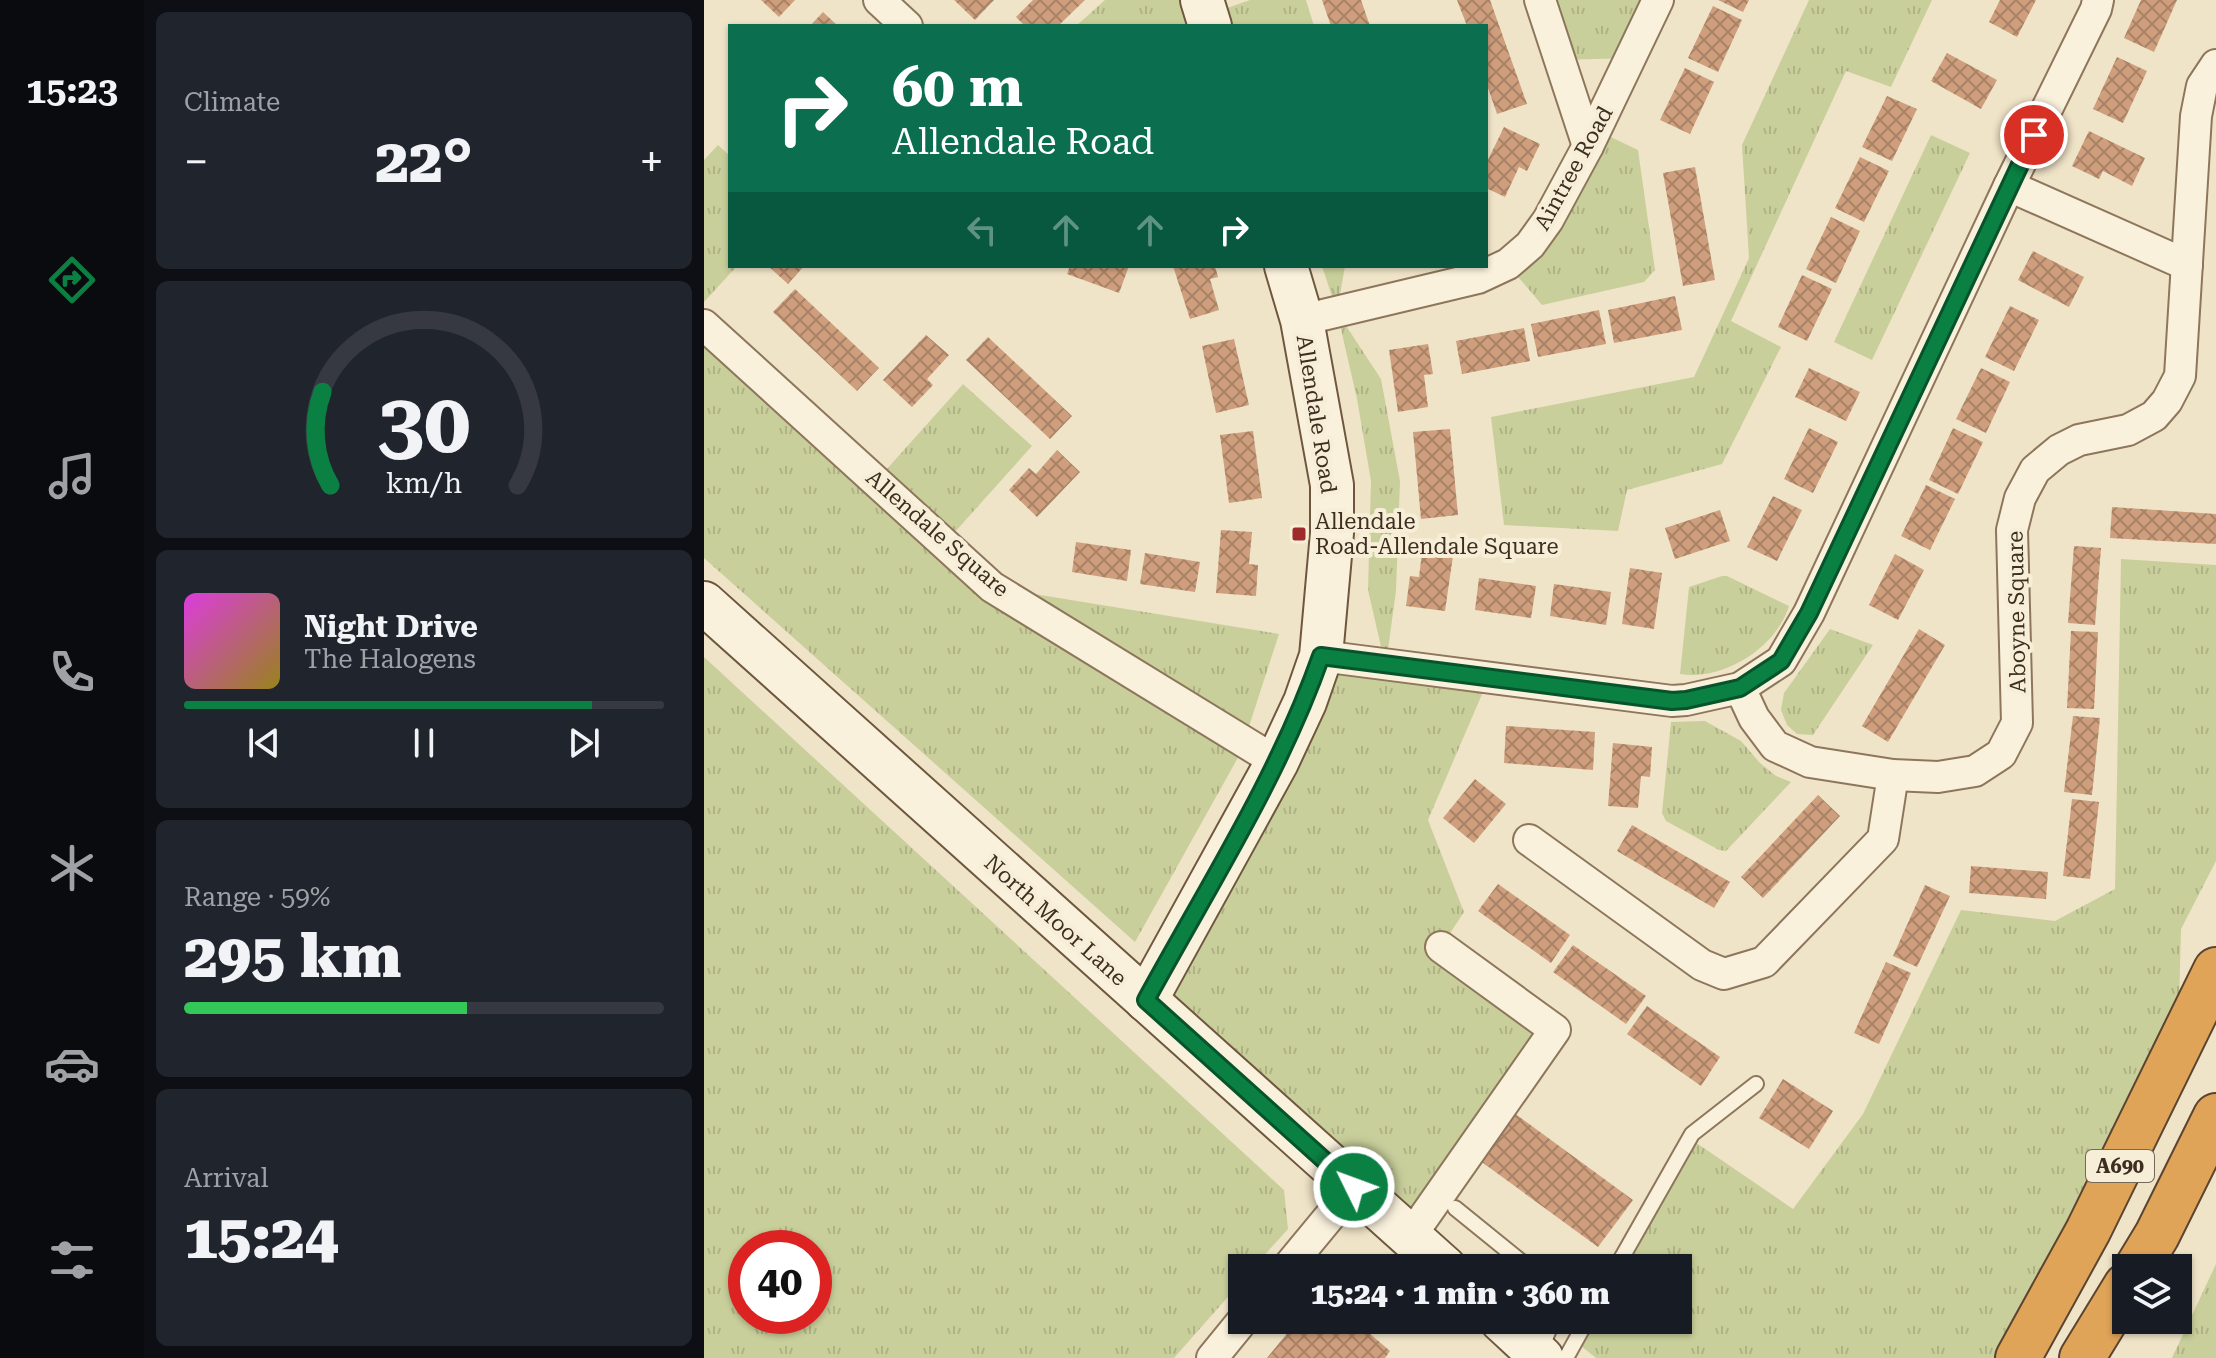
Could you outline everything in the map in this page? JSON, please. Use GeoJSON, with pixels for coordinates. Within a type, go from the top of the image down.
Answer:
{"type":"FeatureCollection","features":[{"type":"Feature","properties":{"kind":"highway","name":"A690"},"geometry":{"type":"LineString","coordinates":[[2018,1358],[2088,1231],[2216,970]]}},
{"type":"Feature","properties":{"kind":"highway","name":"A690"},"geometry":{"type":"LineString","coordinates":[[2145,1254],[2216,1116]]}},
{"type":"Feature","properties":{"kind":"highway"},"geometry":{"type":"LineString","coordinates":[[2082,1358],[2112,1309]]}},
{"type":"Feature","properties":{"kind":"street"},"geometry":{"type":"LineString","coordinates":[[879,0],[905,24]]}},
{"type":"Feature","properties":{"kind":"street"},"geometry":{"type":"LineString","coordinates":[[1202,0],[1209,24]]}},
{"type":"Feature","properties":{"kind":"street"},"geometry":{"type":"LineString","coordinates":[[1540,0],[1588,146]]}},
{"type":"Feature","properties":{"kind":"street","name":"Aintree Road"},"geometry":{"type":"LineString","coordinates":[[1302,320],[1478,278],[1508,264],[1530,245],[1548,220],[1588,146],[1658,0]]}},
{"type":"Feature","properties":{"kind":"street"},"geometry":{"type":"LineString","coordinates":[[1321,656],[1672,701],[1740,688],[1781,661],[1809,613],[2098,0]]}},
{"type":"Feature","properties":{"kind":"street","name":"Aboyne Square"},"geometry":{"type":"LineString","coordinates":[[1740,688],[1754,718],[1775,746],[1810,762],[1893,775],[1938,777],[1975,771],[2001,754],[2017,723],[2012,530],[2020,498],[2035,470],[2059,450],[2079,440],[2128,430],[2154,416],[2167,401],[2180,376],[2196,116],[2202,86],[2216,65]]}},
{"type":"Feature","properties":{"kind":"street"},"geometry":{"type":"LineString","coordinates":[[2009,186],[2187,265]]}},
{"type":"Feature","properties":{"kind":"street","name":"Allendale Road"},"geometry":{"type":"LineString","coordinates":[[1146,1000],[1277,762],[1305,702],[1321,656],[1332,533],[1332,485],[1302,320],[1287,268]]}},
{"type":"Feature","properties":{"kind":"street","name":"Allendale Square"},"geometry":{"type":"LineString","coordinates":[[704,325],[992,587],[1277,762]]}},
{"type":"Feature","properties":{"kind":"street","name":"North Moor Lane"},"geometry":{"type":"LineString","coordinates":[[704,603],[1429,1254]]}},
{"type":"Feature","properties":{"kind":"street"},"geometry":{"type":"LineString","coordinates":[[1529,840],[1702,965],[1724,974],[1764,962],[1883,839],[1893,775]]}},
{"type":"Feature","properties":{"kind":"street"},"geometry":{"type":"LineString","coordinates":[[1410,1237],[1555,1030],[1441,947]]}},
{"type":"Feature","properties":{"kind":"street"},"geometry":{"type":"LineString","coordinates":[[1299,1254],[1354,1187]]}},
{"type":"Feature","properties":{"kind":"street"},"geometry":{"type":"LineString","coordinates":[[1212,1358],[1232,1334]]}},
{"type":"Feature","properties":{"kind":"street"},"geometry":{"type":"LineString","coordinates":[[1526,1334],[1550,1348]]}},
{"type":"Feature","properties":{"kind":"lane"},"geometry":{"type":"LineString","coordinates":[[1624,1254],[1692,1134],[1756,1084]]}},
{"type":"Feature","properties":{"kind":"lane"},"geometry":{"type":"LineString","coordinates":[[1455,1208],[1512,1254]]}},
{"type":"Feature","properties":{"kind":"lane"},"geometry":{"type":"LineString","coordinates":[[1550,1348],[1568,1334]]}},
{"type":"Feature","properties":{"kind":"green space"},"geometry":{"type":"Polygon","coordinates":[[[1105,0],[1202,0],[1207,15],[1250,0],[1306,0],[1313,24],[1078,24],[1105,0]]]}},
{"type":"Feature","properties":{"kind":"green space"},"geometry":{"type":"Polygon","coordinates":[[[1540,0],[1658,0],[1631,58],[1560,60],[1540,0]]]}},
{"type":"Feature","properties":{"kind":"green space"},"geometry":{"type":"Polygon","coordinates":[[[1809,0],[1932,0],[1891,87],[1846,71],[1731,321],[1781,347],[1722,464],[1627,490],[1618,531],[1504,525],[1491,417],[1694,377],[1749,258],[1742,145],[1809,0]]]}},
{"type":"Feature","properties":{"kind":"green space"},"geometry":{"type":"Polygon","coordinates":[[[1596,130],[1638,150],[1655,270],[1644,282],[1542,305],[1508,265],[1596,130]]]}},
{"type":"Feature","properties":{"kind":"green space"},"geometry":{"type":"Polygon","coordinates":[[[1931,135],[1970,153],[1872,360],[1834,342],[1931,135]]]}},
{"type":"Feature","properties":{"kind":"green space"},"geometry":{"type":"Polygon","coordinates":[[[718,145],[728,154],[728,268],[735,268],[704,302],[704,160],[718,145]]]}},
{"type":"Feature","properties":{"kind":"green space"},"geometry":{"type":"Polygon","coordinates":[[[1323,268],[1345,268],[1337,312],[1323,268]]]}},
{"type":"Feature","properties":{"kind":"green space"},"geometry":{"type":"Polygon","coordinates":[[[1337,312],[1381,379],[1400,481],[1396,591],[1386,664],[1489,678],[1428,820],[1464,912],[1441,947],[1555,1030],[1410,1237],[1146,1000],[1321,656],[1385,664],[1368,590],[1371,481],[1357,399],[1337,312]]]}},
{"type":"Feature","properties":{"kind":"green space"},"geometry":{"type":"Polygon","coordinates":[[[704,325],[992,587],[1279,634],[1240,754],[1135,942],[704,558],[704,325]]]}},
{"type":"Feature","properties":{"kind":"green space"},"geometry":{"type":"Polygon","coordinates":[[[963,384],[1032,446],[946,542],[877,480],[963,384]]]}},
{"type":"Feature","properties":{"kind":"green space"},"geometry":{"type":"Polygon","coordinates":[[[2121,559],[2216,565],[2216,861],[2181,929],[2179,1006],[1999,1358],[1596,1358],[1581,1346],[1588,1334],[1692,1334],[1692,1254],[1633,1254],[1695,1142],[1793,1209],[1863,1114],[1961,910],[2055,921],[2115,889],[2121,559]]]}},
{"type":"Feature","properties":{"kind":"green space"},"geometry":{"type":"Polygon","coordinates":[[[1722,576],[1789,606],[1773,635],[1746,658],[1713,672],[1680,674],[1689,587],[1722,576]]]}},
{"type":"Feature","properties":{"kind":"green space"},"geometry":{"type":"Polygon","coordinates":[[[1830,629],[1873,645],[1813,735],[1797,734],[1787,725],[1781,710],[1784,693],[1830,629]]]}},
{"type":"Feature","properties":{"kind":"green space"},"geometry":{"type":"Polygon","coordinates":[[[704,657],[1284,1190],[1288,1229],[1266,1254],[1228,1254],[1228,1297],[1174,1358],[704,1358],[704,657]]]}},
{"type":"Feature","properties":{"kind":"green space"},"geometry":{"type":"Polygon","coordinates":[[[1705,721],[1741,741],[1760,763],[1776,776],[1791,782],[1726,851],[1666,821],[1662,813],[1671,722],[1705,721]]]}},
{"type":"Feature","properties":{"kind":"green space"},"geometry":{"type":"Polygon","coordinates":[[[2216,1264],[2216,1358],[2172,1358],[2183,1334],[2192,1334],[2192,1315],[2216,1264]]]}},
{"type":"Feature","properties":{"kind":"building"},"geometry":{"type":"Polygon","coordinates":[[[761,0],[795,0],[779,17],[761,0]]]}},
{"type":"Feature","properties":{"kind":"building"},"geometry":{"type":"Polygon","coordinates":[[[954,0],[994,0],[975,20],[954,0]]]}},
{"type":"Feature","properties":{"kind":"building"},"geometry":{"type":"Polygon","coordinates":[[[1033,0],[1085,0],[1060,24],[1023,24],[1016,17],[1033,0]]]}},
{"type":"Feature","properties":{"kind":"building"},"geometry":{"type":"Polygon","coordinates":[[[1322,0],[1361,0],[1369,24],[1330,24],[1322,0]]]}},
{"type":"Feature","properties":{"kind":"building"},"geometry":{"type":"Polygon","coordinates":[[[1457,0],[1490,0],[1527,104],[1497,114],[1488,88],[1488,24],[1466,24],[1457,0]]]}},
{"type":"Feature","properties":{"kind":"building"},"geometry":{"type":"Polygon","coordinates":[[[1718,0],[1749,0],[1743,12],[1718,0]]]}},
{"type":"Feature","properties":{"kind":"building"},"geometry":{"type":"Polygon","coordinates":[[[2000,0],[2036,0],[2017,37],[1989,22],[2000,0]]]}},
{"type":"Feature","properties":{"kind":"building"},"geometry":{"type":"Polygon","coordinates":[[[2141,0],[2177,0],[2154,52],[2124,38],[2141,0]]]}},
{"type":"Feature","properties":{"kind":"building"},"geometry":{"type":"Polygon","coordinates":[[[1713,6],[1742,20],[1718,72],[1688,58],[1713,6]]]}},
{"type":"Feature","properties":{"kind":"building"},"geometry":{"type":"Polygon","coordinates":[[[823,12],[836,24],[812,24],[823,12]]]}},
{"type":"Feature","properties":{"kind":"building"},"geometry":{"type":"Polygon","coordinates":[[[1947,53],[1997,80],[1981,109],[1931,81],[1947,53]]]}},
{"type":"Feature","properties":{"kind":"building"},"geometry":{"type":"Polygon","coordinates":[[[2117,57],[2147,71],[2123,123],[2093,109],[2117,57]]]}},
{"type":"Feature","properties":{"kind":"building"},"geometry":{"type":"Polygon","coordinates":[[[1685,68],[1714,82],[1690,134],[1660,120],[1685,68]]]}},
{"type":"Feature","properties":{"kind":"building"},"geometry":{"type":"Polygon","coordinates":[[[1887,96],[1917,109],[1892,161],[1862,147],[1887,96]]]}},
{"type":"Feature","properties":{"kind":"building"},"geometry":{"type":"Polygon","coordinates":[[[1504,127],[1540,144],[1527,171],[1519,167],[1505,197],[1488,189],[1488,160],[1504,127]]]}},
{"type":"Feature","properties":{"kind":"building"},"geometry":{"type":"Polygon","coordinates":[[[2089,131],[2145,158],[2132,186],[2103,171],[2099,179],[2072,166],[2089,131]]]}},
{"type":"Feature","properties":{"kind":"building"},"geometry":{"type":"Polygon","coordinates":[[[1860,157],[1889,171],[1864,222],[1835,208],[1860,157]]]}},
{"type":"Feature","properties":{"kind":"building"},"geometry":{"type":"Polygon","coordinates":[[[1695,167],[1715,280],[1683,286],[1663,173],[1695,167]]]}},
{"type":"Feature","properties":{"kind":"building"},"geometry":{"type":"Polygon","coordinates":[[[1831,217],[1860,231],[1836,283],[1806,269],[1831,217]]]}},
{"type":"Feature","properties":{"kind":"building"},"geometry":{"type":"Polygon","coordinates":[[[2033,251],[2084,277],[2069,307],[2018,280],[2033,251]]]}},
{"type":"Feature","properties":{"kind":"building"},"geometry":{"type":"Polygon","coordinates":[[[770,268],[802,268],[788,284],[770,268]]]}},
{"type":"Feature","properties":{"kind":"building"},"geometry":{"type":"Polygon","coordinates":[[[1069,268],[1128,268],[1119,293],[1067,274],[1069,268]]]}},
{"type":"Feature","properties":{"kind":"building"},"geometry":{"type":"Polygon","coordinates":[[[1174,268],[1216,268],[1218,277],[1210,279],[1219,310],[1190,319],[1174,268]]]}},
{"type":"Feature","properties":{"kind":"building"},"geometry":{"type":"Polygon","coordinates":[[[1802,275],[1832,289],[1807,341],[1778,327],[1802,275]]]}},
{"type":"Feature","properties":{"kind":"building"},"geometry":{"type":"Polygon","coordinates":[[[795,289],[879,368],[857,391],[773,312],[795,289]]]}},
{"type":"Feature","properties":{"kind":"building"},"geometry":{"type":"Polygon","coordinates":[[[1675,296],[1682,330],[1614,343],[1608,310],[1675,296]]]}},
{"type":"Feature","properties":{"kind":"building"},"geometry":{"type":"Polygon","coordinates":[[[2010,306],[2039,320],[2014,371],[1985,357],[2010,306]]]}},
{"type":"Feature","properties":{"kind":"building"},"geometry":{"type":"Polygon","coordinates":[[[1599,310],[1606,344],[1538,357],[1531,324],[1599,310]]]}},
{"type":"Feature","properties":{"kind":"building"},"geometry":{"type":"Polygon","coordinates":[[[1524,328],[1530,361],[1462,374],[1456,341],[1524,328]]]}},
{"type":"Feature","properties":{"kind":"building"},"geometry":{"type":"Polygon","coordinates":[[[926,335],[949,355],[927,379],[933,385],[912,407],[883,380],[926,335]]]}},
{"type":"Feature","properties":{"kind":"building"},"geometry":{"type":"Polygon","coordinates":[[[988,337],[1072,416],[1050,439],[966,360],[988,337]]]}},
{"type":"Feature","properties":{"kind":"building"},"geometry":{"type":"Polygon","coordinates":[[[1234,339],[1249,405],[1216,413],[1202,346],[1234,339]]]}},
{"type":"Feature","properties":{"kind":"building"},"geometry":{"type":"Polygon","coordinates":[[[1428,344],[1433,374],[1424,375],[1428,407],[1398,412],[1389,350],[1428,344]]]}},
{"type":"Feature","properties":{"kind":"building"},"geometry":{"type":"Polygon","coordinates":[[[1809,368],[1860,392],[1846,421],[1795,397],[1809,368]]]}},
{"type":"Feature","properties":{"kind":"building"},"geometry":{"type":"Polygon","coordinates":[[[1981,368],[2010,382],[1986,433],[1956,419],[1981,368]]]}},
{"type":"Feature","properties":{"kind":"building"},"geometry":{"type":"Polygon","coordinates":[[[1809,428],[1838,442],[1813,493],[1784,479],[1809,428]]]}},
{"type":"Feature","properties":{"kind":"building"},"geometry":{"type":"Polygon","coordinates":[[[1953,428],[1983,442],[1958,494],[1929,480],[1953,428]]]}},
{"type":"Feature","properties":{"kind":"building"},"geometry":{"type":"Polygon","coordinates":[[[1450,429],[1458,515],[1421,519],[1413,432],[1450,429]]]}},
{"type":"Feature","properties":{"kind":"building"},"geometry":{"type":"Polygon","coordinates":[[[1253,431],[1262,498],[1229,503],[1220,435],[1253,431]]]}},
{"type":"Feature","properties":{"kind":"building"},"geometry":{"type":"Polygon","coordinates":[[[1057,450],[1080,472],[1037,517],[1009,490],[1029,468],[1036,474],[1057,450]]]}},
{"type":"Feature","properties":{"kind":"building"},"geometry":{"type":"Polygon","coordinates":[[[1926,485],[1955,499],[1930,550],[1901,536],[1926,485]]]}},
{"type":"Feature","properties":{"kind":"building"},"geometry":{"type":"Polygon","coordinates":[[[1773,496],[1802,510],[1777,561],[1747,547],[1773,496]]]}},
{"type":"Feature","properties":{"kind":"building"},"geometry":{"type":"Polygon","coordinates":[[[2112,507],[2216,514],[2216,544],[2110,538],[2112,507]]]}},
{"type":"Feature","properties":{"kind":"building"},"geometry":{"type":"Polygon","coordinates":[[[1720,510],[1730,541],[1675,559],[1665,528],[1720,510]]]}},
{"type":"Feature","properties":{"kind":"building"},"geometry":{"type":"Polygon","coordinates":[[[1221,530],[1252,532],[1249,564],[1258,565],[1256,596],[1216,593],[1221,530]]]}},
{"type":"Feature","properties":{"kind":"building"},"geometry":{"type":"Polygon","coordinates":[[[1076,542],[1131,550],[1127,581],[1072,572],[1076,542]]]}},
{"type":"Feature","properties":{"kind":"building"},"geometry":{"type":"Polygon","coordinates":[[[1423,545],[1454,549],[1445,611],[1406,606],[1410,576],[1419,577],[1423,545]]]}},
{"type":"Feature","properties":{"kind":"building"},"geometry":{"type":"Polygon","coordinates":[[[2074,546],[2101,548],[2095,625],[2068,623],[2074,546]]]}},
{"type":"Feature","properties":{"kind":"building"},"geometry":{"type":"Polygon","coordinates":[[[1145,553],[1200,562],[1195,592],[1140,584],[1145,553]]]}},
{"type":"Feature","properties":{"kind":"building"},"geometry":{"type":"Polygon","coordinates":[[[1895,554],[1924,570],[1898,620],[1869,605],[1895,554]]]}},
{"type":"Feature","properties":{"kind":"building"},"geometry":{"type":"Polygon","coordinates":[[[1630,568],[1662,573],[1654,629],[1622,624],[1630,568]]]}},
{"type":"Feature","properties":{"kind":"building"},"geometry":{"type":"Polygon","coordinates":[[[1479,578],[1536,586],[1531,618],[1475,610],[1479,578]]]}},
{"type":"Feature","properties":{"kind":"building"},"geometry":{"type":"Polygon","coordinates":[[[1554,584],[1611,592],[1606,625],[1550,616],[1554,584]]]}},
{"type":"Feature","properties":{"kind":"building"},"geometry":{"type":"Polygon","coordinates":[[[1919,629],[1945,645],[1888,742],[1862,726],[1919,629]]]}},
{"type":"Feature","properties":{"kind":"building"},"geometry":{"type":"Polygon","coordinates":[[[2071,631],[2098,632],[2094,709],[2067,708],[2071,631]]]}},
{"type":"Feature","properties":{"kind":"building"},"geometry":{"type":"Polygon","coordinates":[[[2073,716],[2100,718],[2092,795],[2064,792],[2073,716]]]}},
{"type":"Feature","properties":{"kind":"building"},"geometry":{"type":"Polygon","coordinates":[[[1506,726],[1595,732],[1593,770],[1504,763],[1506,726]]]}},
{"type":"Feature","properties":{"kind":"building"},"geometry":{"type":"Polygon","coordinates":[[[1613,743],[1652,747],[1650,777],[1641,776],[1638,808],[1608,806],[1613,743]]]}},
{"type":"Feature","properties":{"kind":"building"},"geometry":{"type":"Polygon","coordinates":[[[1475,779],[1506,804],[1474,843],[1443,818],[1475,779]]]}},
{"type":"Feature","properties":{"kind":"building"},"geometry":{"type":"Polygon","coordinates":[[[1818,795],[1840,816],[1763,898],[1741,877],[1818,795]]]}},
{"type":"Feature","properties":{"kind":"building"},"geometry":{"type":"Polygon","coordinates":[[[2072,799],[2099,802],[2090,879],[2063,876],[2072,799]]]}},
{"type":"Feature","properties":{"kind":"building"},"geometry":{"type":"Polygon","coordinates":[[[1632,825],[1730,882],[1714,908],[1617,851],[1632,825]]]}},
{"type":"Feature","properties":{"kind":"building"},"geometry":{"type":"Polygon","coordinates":[[[1971,866],[2048,872],[2046,899],[1969,893],[1971,866]]]}},
{"type":"Feature","properties":{"kind":"building"},"geometry":{"type":"Polygon","coordinates":[[[1498,884],[1570,935],[1551,963],[1478,911],[1498,884]]]}},
{"type":"Feature","properties":{"kind":"building"},"geometry":{"type":"Polygon","coordinates":[[[1925,885],[1950,896],[1917,967],[1893,956],[1925,885]]]}},
{"type":"Feature","properties":{"kind":"building"},"geometry":{"type":"Polygon","coordinates":[[[1573,945],[1646,996],[1626,1024],[1553,972],[1573,945]]]}},
{"type":"Feature","properties":{"kind":"building"},"geometry":{"type":"Polygon","coordinates":[[[1886,962],[1911,973],[1879,1044],[1854,1033],[1886,962]]]}},
{"type":"Feature","properties":{"kind":"building"},"geometry":{"type":"Polygon","coordinates":[[[1647,1006],[1720,1057],[1701,1086],[1627,1034],[1647,1006]]]}},
{"type":"Feature","properties":{"kind":"building"},"geometry":{"type":"Polygon","coordinates":[[[1783,1079],[1833,1111],[1809,1149],[1759,1118],[1783,1079]]]}},
{"type":"Feature","properties":{"kind":"building"},"geometry":{"type":"Polygon","coordinates":[[[1514,1113],[1633,1200],[1598,1247],[1479,1160],[1514,1113]]]}},
{"type":"Feature","properties":{"kind":"building"},"geometry":{"type":"Polygon","coordinates":[[[1287,1334],[1370,1334],[1390,1351],[1385,1358],[1267,1358],[1287,1334]]]}},
{"type":"Feature","properties":{"kind":"place","name":"Allendale Road-Allendale Square"},"geometry":{"type":"Point","coordinates":[1299,534]}},
{"type":"Feature","properties":{"kind":"route"},"geometry":{"type":"LineString","coordinates":[[1354,1187],[1146,1000],[1277,762],[1305,702],[1321,656],[1672,701],[1740,688],[1781,661],[1809,613],[2034,135]]}}]}
